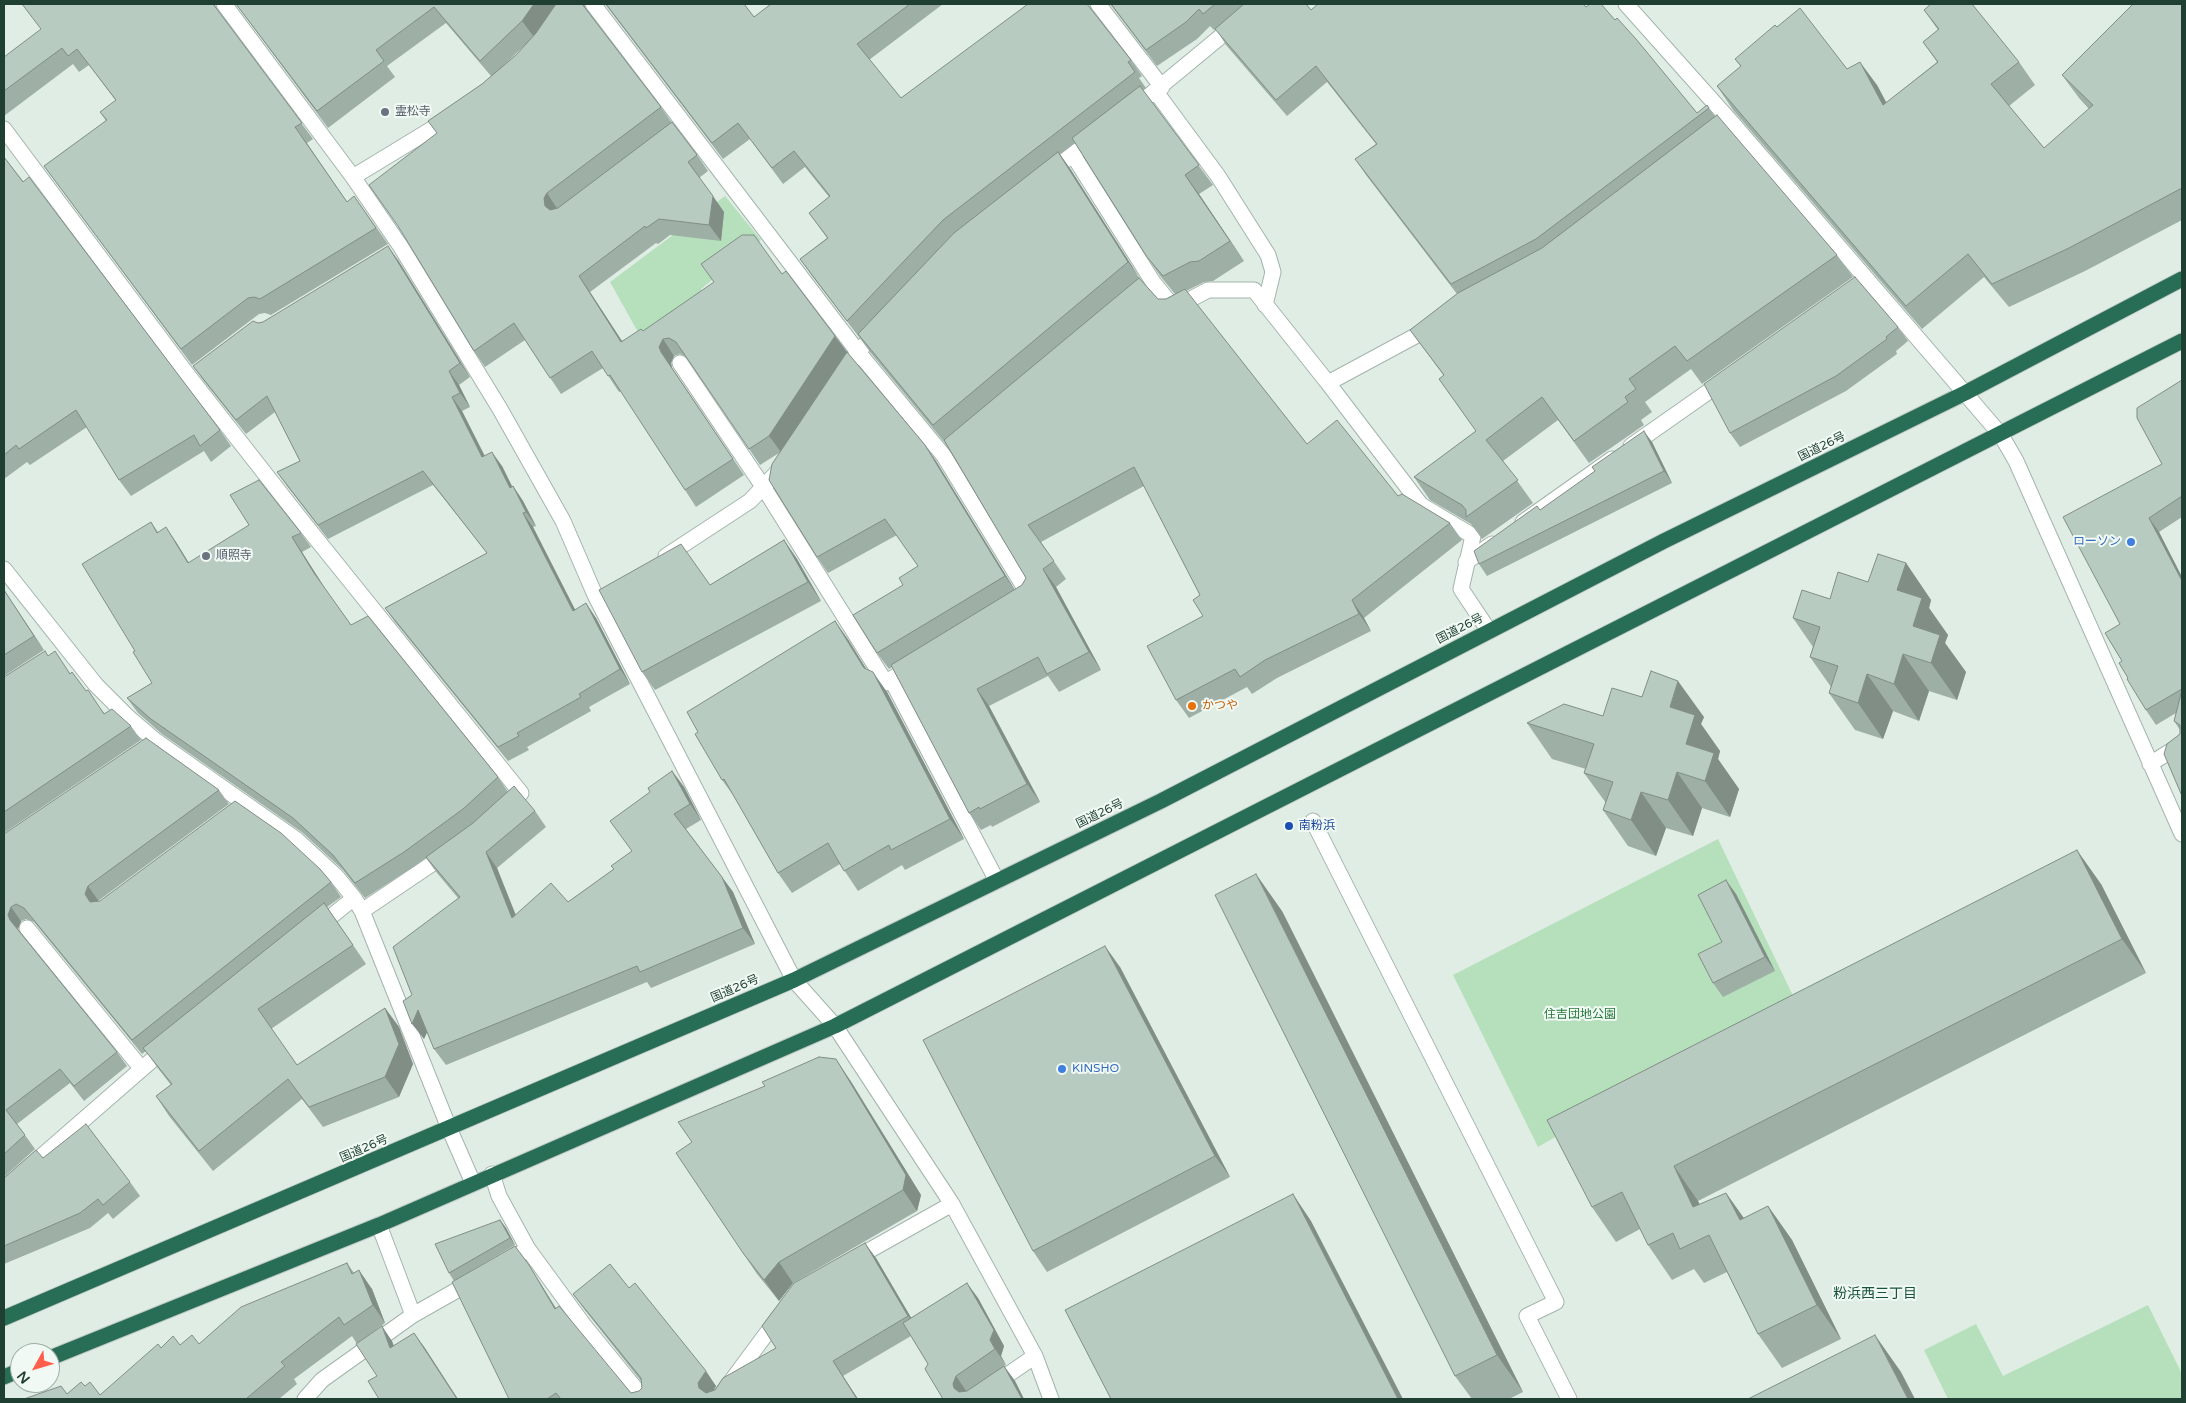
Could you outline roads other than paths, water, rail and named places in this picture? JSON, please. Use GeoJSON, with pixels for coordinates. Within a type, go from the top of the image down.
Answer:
{"type":"FeatureCollection","features":[{"type":"Feature","properties":{"kind":"highway","name":"国道26号"},"geometry":{"type":"LineString","coordinates":[[4,1318],[794,980],[1161,801],[1664,541],[1965,394],[2182,279]]}},
{"type":"Feature","properties":{"kind":"highway"},"geometry":{"type":"LineString","coordinates":[[60,1354],[379,1225],[492,1174],[835,1026],[2001,435],[2182,341]]}},
{"type":"Feature","properties":{"kind":"street"},"geometry":{"type":"LineString","coordinates":[[224,4],[353,177],[401,247],[500,409],[563,521],[595,594],[794,980],[835,1026],[952,1204],[1036,1356],[1051,1399]]}},
{"type":"Feature","properties":{"kind":"street"},"geometry":{"type":"LineString","coordinates":[[593,4],[858,352],[944,456],[1029,595],[1013,605]]}},
{"type":"Feature","properties":{"kind":"street"},"geometry":{"type":"LineString","coordinates":[[1098,4],[1218,176],[1268,255],[1273,272],[1265,305]]}},
{"type":"Feature","properties":{"kind":"street"},"geometry":{"type":"LineString","coordinates":[[1118,120],[1159,90],[1260,4]]}},
{"type":"Feature","properties":{"kind":"street"},"geometry":{"type":"LineString","coordinates":[[1626,4],[1730,128],[1867,279],[2001,435],[2016,461],[2182,834]]}},
{"type":"Feature","properties":{"kind":"street"},"geometry":{"type":"LineString","coordinates":[[353,177],[465,108]]}},
{"type":"Feature","properties":{"kind":"street"},"geometry":{"type":"LineString","coordinates":[[671,137],[686,125]]}},
{"type":"Feature","properties":{"kind":"street"},"geometry":{"type":"LineString","coordinates":[[4,129],[190,378],[306,526],[521,793],[493,819]]}},
{"type":"Feature","properties":{"kind":"street"},"geometry":{"type":"LineString","coordinates":[[1035,184],[1103,132]]}},
{"type":"Feature","properties":{"kind":"street"},"geometry":{"type":"LineString","coordinates":[[1073,155],[1153,282],[1174,308],[1208,290],[1254,290],[1422,505],[1473,536],[1461,589],[1489,631]]}},
{"type":"Feature","properties":{"kind":"street"},"geometry":{"type":"LineString","coordinates":[[384,257],[401,247]]}},
{"type":"Feature","properties":{"kind":"street"},"geometry":{"type":"LineString","coordinates":[[1851,291],[1867,279]]}},
{"type":"Feature","properties":{"kind":"street"},"geometry":{"type":"LineString","coordinates":[[1138,294],[1153,282]]}},
{"type":"Feature","properties":{"kind":"street"},"geometry":{"type":"LineString","coordinates":[[1328,383],[1448,318]]}},
{"type":"Feature","properties":{"kind":"street"},"geometry":{"type":"LineString","coordinates":[[837,384],[858,352],[888,319]]}},
{"type":"Feature","properties":{"kind":"street"},"geometry":{"type":"LineString","coordinates":[[680,363],[764,488],[886,682],[923,659]]}},
{"type":"Feature","properties":{"kind":"street"},"geometry":{"type":"LineString","coordinates":[[190,378],[205,367]]}},
{"type":"Feature","properties":{"kind":"street"},"geometry":{"type":"LineString","coordinates":[[1466,562],[1739,370]]}},
{"type":"Feature","properties":{"kind":"street"},"geometry":{"type":"LineString","coordinates":[[944,456],[959,444]]}},
{"type":"Feature","properties":{"kind":"street"},"geometry":{"type":"LineString","coordinates":[[653,564],[750,501],[780,470],[790,455]]}},
{"type":"Feature","properties":{"kind":"street"},"geometry":{"type":"LineString","coordinates":[[4,569],[96,686],[129,718],[156,741],[297,840],[337,877],[358,904],[473,1183]]}},
{"type":"Feature","properties":{"kind":"street"},"geometry":{"type":"LineString","coordinates":[[595,594],[612,588]]}},
{"type":"Feature","properties":{"kind":"street"},"geometry":{"type":"LineString","coordinates":[[50,657],[66,646]]}},
{"type":"Feature","properties":{"kind":"street"},"geometry":{"type":"LineString","coordinates":[[891,679],[996,881]]}},
{"type":"Feature","properties":{"kind":"street"},"geometry":{"type":"LineString","coordinates":[[140,752],[156,741]]}},
{"type":"Feature","properties":{"kind":"street"},"geometry":{"type":"LineString","coordinates":[[2150,764],[2182,744]]}},
{"type":"Feature","properties":{"kind":"street"},"geometry":{"type":"LineString","coordinates":[[229,815],[245,804]]}},
{"type":"Feature","properties":{"kind":"street"},"geometry":{"type":"LineString","coordinates":[[1313,822],[1556,1302],[1526,1316],[1569,1399]]}},
{"type":"Feature","properties":{"kind":"street"},"geometry":{"type":"LineString","coordinates":[[308,934],[358,904],[416,877],[463,843]]}},
{"type":"Feature","properties":{"kind":"street"},"geometry":{"type":"LineString","coordinates":[[27,928],[141,1068]]}},
{"type":"Feature","properties":{"kind":"street"},"geometry":{"type":"LineString","coordinates":[[4,1189],[141,1068],[179,1038]]}},
{"type":"Feature","properties":{"kind":"street"},"geometry":{"type":"LineString","coordinates":[[492,1174],[499,1196],[528,1249],[584,1324],[644,1399]]}},
{"type":"Feature","properties":{"kind":"street"},"geometry":{"type":"LineString","coordinates":[[840,1267],[952,1204]]}},
{"type":"Feature","properties":{"kind":"street"},"geometry":{"type":"LineString","coordinates":[[379,1225],[413,1315]]}},
{"type":"Feature","properties":{"kind":"street"},"geometry":{"type":"LineString","coordinates":[[305,1399],[322,1380],[413,1315],[528,1249]]}},
{"type":"Feature","properties":{"kind":"street"},"geometry":{"type":"LineString","coordinates":[[718,1399],[786,1306]]}},
{"type":"Feature","properties":{"kind":"street"},"geometry":{"type":"LineString","coordinates":[[973,1399],[1036,1356]]}},
{"type":"Feature","properties":{"kind":"place","name":"霊松寺"},"geometry":{"type":"Point","coordinates":[385,112]}},
{"type":"Feature","properties":{"kind":"place","name":"ローソン"},"geometry":{"type":"Point","coordinates":[2131,542]}},
{"type":"Feature","properties":{"kind":"place","name":"順照寺"},"geometry":{"type":"Point","coordinates":[206,556]}},
{"type":"Feature","properties":{"kind":"place","name":"かつや"},"geometry":{"type":"Point","coordinates":[1192,706]}},
{"type":"Feature","properties":{"kind":"place","name":"南粉浜"},"geometry":{"type":"Point","coordinates":[1289,826]}},
{"type":"Feature","properties":{"kind":"place","name":"KINSHO"},"geometry":{"type":"Point","coordinates":[1062,1069]}},
{"type":"Feature","properties":{"kind":"district","name":"粉浜西三丁目"},"geometry":{"type":"Point","coordinates":[1875,1294]}},
{"type":"Feature","properties":{"kind":"park label","name":"住吉団地公園"},"geometry":{"type":"Point","coordinates":[1580,1015]}}]}
